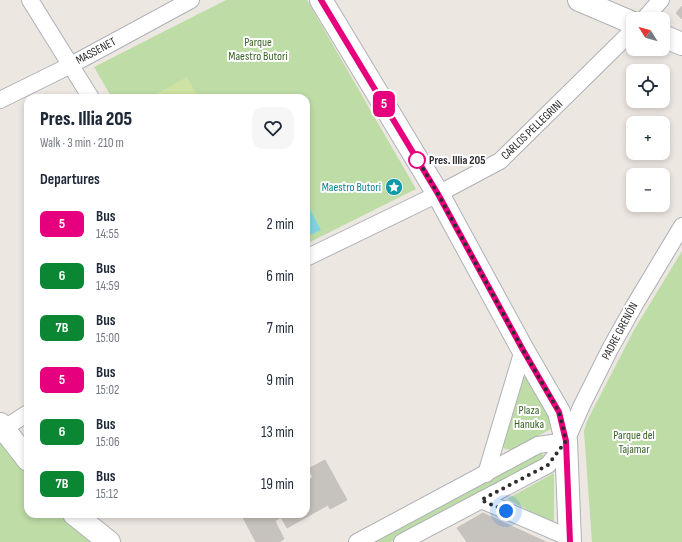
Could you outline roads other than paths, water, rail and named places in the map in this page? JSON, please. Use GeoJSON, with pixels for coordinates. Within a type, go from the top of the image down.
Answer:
{"type":"FeatureCollection","features":[{"type":"Feature","properties":{"kind":"street"},"geometry":{"type":"LineString","coordinates":[[30,0],[89,94]]}},
{"type":"Feature","properties":{"kind":"street","name":"MASSENET"},"geometry":{"type":"LineString","coordinates":[[0,100],[191,0]]}},
{"type":"Feature","properties":{"kind":"street"},"geometry":{"type":"LineString","coordinates":[[321,0],[438,194],[523,350],[559,412],[566,441],[570,540],[481,500]]}},
{"type":"Feature","properties":{"kind":"street"},"geometry":{"type":"LineString","coordinates":[[579,0],[626,20]]}},
{"type":"Feature","properties":{"kind":"street"},"geometry":{"type":"LineString","coordinates":[[650,12],[661,0]]}},
{"type":"Feature","properties":{"kind":"street","name":"CARLOS PELLEGRINI"},"geometry":{"type":"LineString","coordinates":[[310,256],[438,194],[500,161],[626,37]]}},
{"type":"Feature","properties":{"kind":"street"},"geometry":{"type":"LineString","coordinates":[[670,39],[682,44]]}},
{"type":"Feature","properties":{"kind":"street","name":"PADRE GRENÓN"},"geometry":{"type":"LineString","coordinates":[[402,542],[548,465],[566,441],[582,405],[614,343],[682,226]]}},
{"type":"Feature","properties":{"kind":"street"},"geometry":{"type":"LineString","coordinates":[[486,474],[523,350]]}},
{"type":"Feature","properties":{"kind":"street"},"geometry":{"type":"LineString","coordinates":[[24,415],[1,428],[24,455]]}},
{"type":"Feature","properties":{"kind":"street"},"geometry":{"type":"LineString","coordinates":[[357,542],[538,445],[566,441]]}},
{"type":"Feature","properties":{"kind":"street"},"geometry":{"type":"LineString","coordinates":[[79,518],[109,542]]}},
{"type":"Feature","properties":{"kind":"water"},"geometry":{"type":"Polygon","coordinates":[[[310,209],[321,230],[310,235],[310,209]]]}},
{"type":"Feature","properties":{"kind":"place","name":"Pres. Illia 205"},"geometry":{"type":"Point","coordinates":[417,160]}},
{"type":"Feature","properties":{"kind":"place","name":"Maestro Butori"},"geometry":{"type":"Point","coordinates":[394,187]}},
{"type":"Feature","properties":{"kind":"park label","name":"Parque Maestro Butori"},"geometry":{"type":"Point","coordinates":[258,49]}},
{"type":"Feature","properties":{"kind":"park label","name":"Plaza Hanuka"},"geometry":{"type":"Point","coordinates":[529,417]}},
{"type":"Feature","properties":{"kind":"park label","name":"Parque del Tajamar"},"geometry":{"type":"Point","coordinates":[634,442]}}]}
